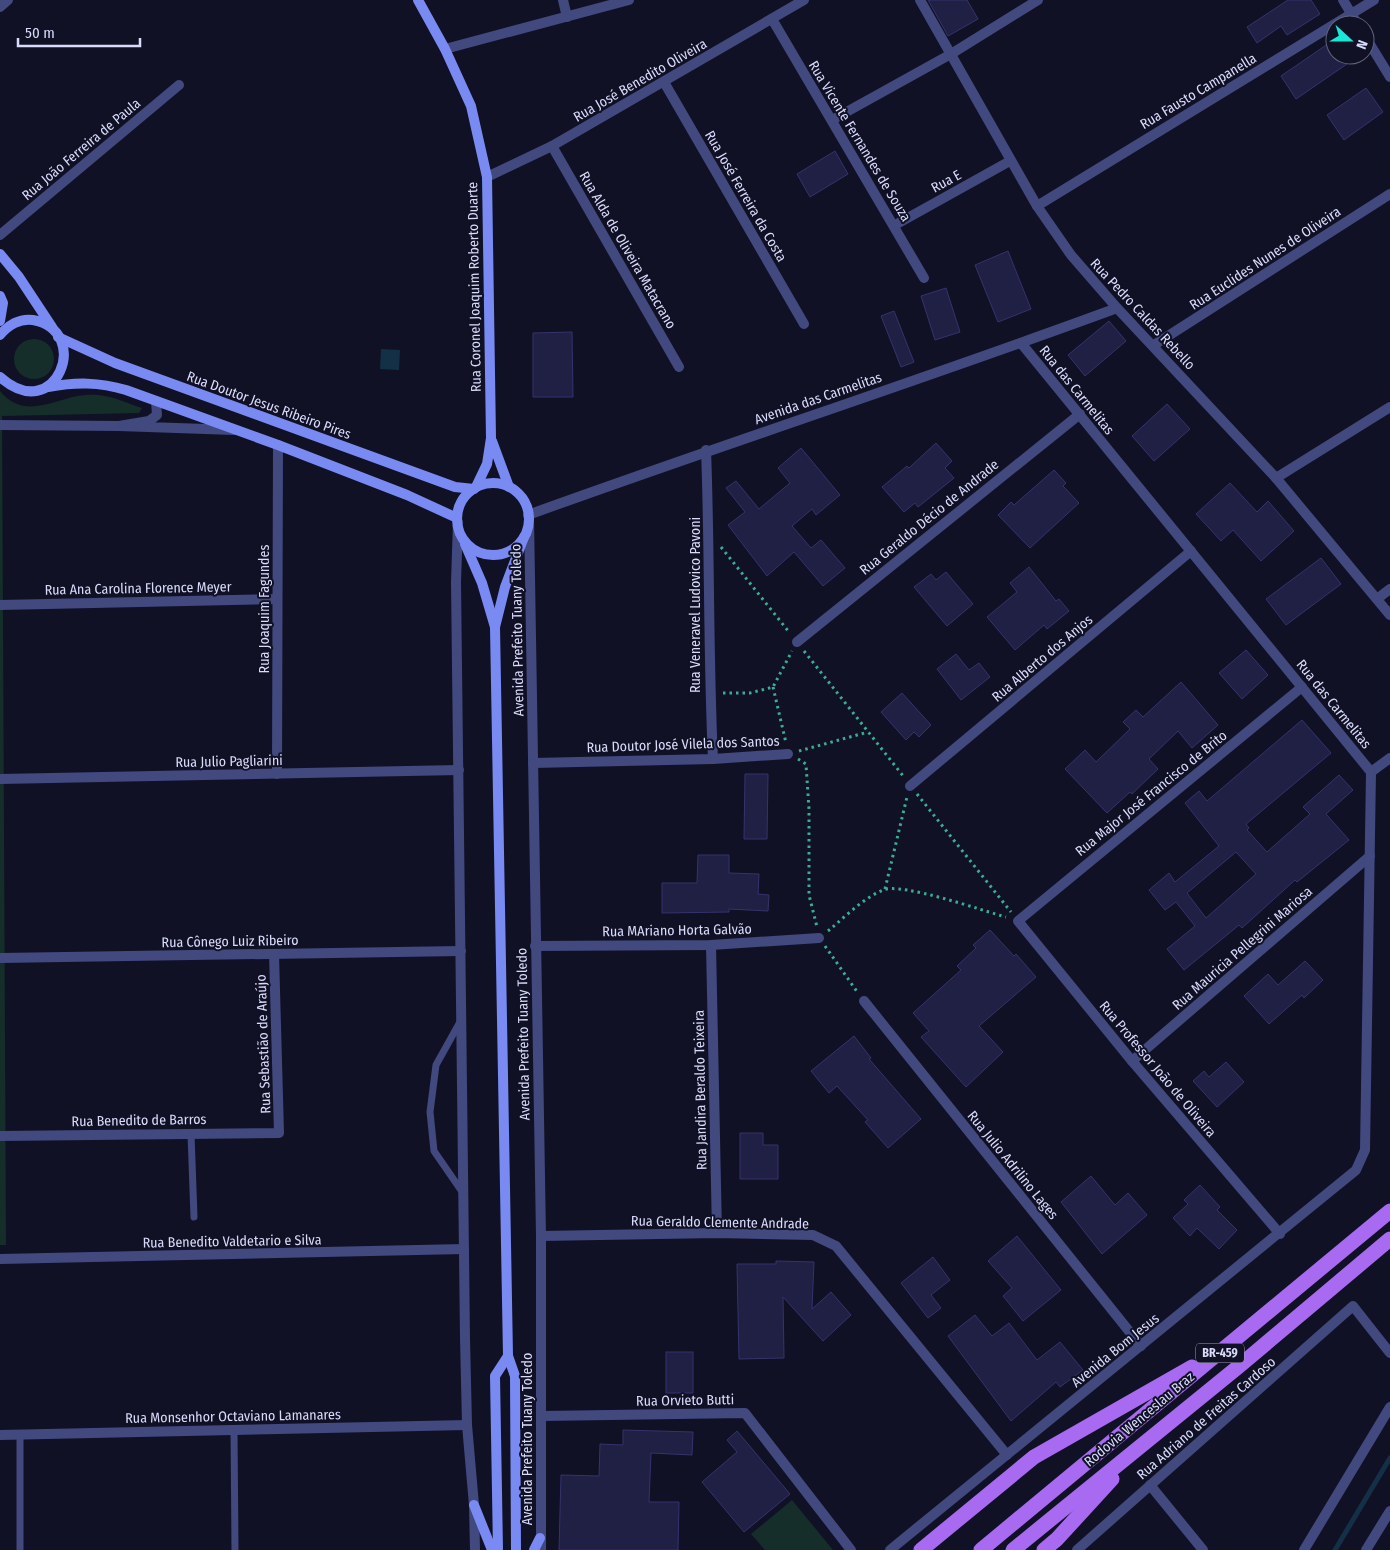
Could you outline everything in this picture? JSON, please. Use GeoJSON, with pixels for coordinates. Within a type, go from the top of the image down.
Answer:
{"type":"FeatureCollection","features":[{"type":"Feature","properties":{"kind":"main road","name":"Rua Coronel Joaquim Roberto Duarte"},"geometry":{"type":"LineString","coordinates":[[418,0],[445,49],[471,106],[487,177],[491,438],[486,464],[475,488]]}},
{"type":"Feature","properties":{"kind":"main road"},"geometry":{"type":"LineString","coordinates":[[0,254],[19,277],[56,333],[65,353],[59,376],[48,387]]}},
{"type":"Feature","properties":{"kind":"main road"},"geometry":{"type":"LineString","coordinates":[[0,296],[3,303],[0,321]]}},
{"type":"Feature","properties":{"kind":"main road","name":"Rua Doutor Jesus Ribeiro Pires"},"geometry":{"type":"LineString","coordinates":[[0,334],[17,322],[31,320],[43,322],[56,333],[142,373],[455,487],[475,488]]}},
{"type":"Feature","properties":{"kind":"main road"},"geometry":{"type":"LineString","coordinates":[[0,377],[12,388],[24,392],[36,392],[48,387],[73,382],[101,383],[278,445],[407,495],[457,520]]}},
{"type":"Feature","properties":{"kind":"main road","name":"Rua Coronel Joaquim Roberto Duarte"},"geometry":{"type":"LineString","coordinates":[[491,438],[509,487]]}},
{"type":"Feature","properties":{"kind":"main road"},"geometry":{"type":"LineString","coordinates":[[493,484],[509,487],[522,499],[528,517],[524,537],[511,550],[493,555],[474,550],[462,536],[457,520],[462,501],[475,488],[493,484]]}},
{"type":"Feature","properties":{"kind":"main road","name":"Avenida Prefeito Tuany Toledo"},"geometry":{"type":"LineString","coordinates":[[462,536],[482,583],[495,627]]}},
{"type":"Feature","properties":{"kind":"main road","name":"Avenida Prefeito Tuany Toledo"},"geometry":{"type":"LineString","coordinates":[[516,1550],[515,1376],[508,1356],[495,627],[505,587],[524,537]]}},
{"type":"Feature","properties":{"kind":"main road","name":"Rodovia Wenceslau Braz"},"geometry":{"type":"LineString","coordinates":[[981,1550],[1390,1212]]}},
{"type":"Feature","properties":{"kind":"main road","name":"Rodovia Wenceslau Braz"},"geometry":{"type":"LineString","coordinates":[[1013,1550],[1238,1367],[1390,1239]]}},
{"type":"Feature","properties":{"kind":"main road"},"geometry":{"type":"LineString","coordinates":[[922,1550],[1034,1457],[1108,1413],[1224,1349]]}},
{"type":"Feature","properties":{"kind":"main road","name":"Avenida Prefeito Tuany Toledo"},"geometry":{"type":"LineString","coordinates":[[498,1550],[496,1376],[508,1356]]}},
{"type":"Feature","properties":{"kind":"main road"},"geometry":{"type":"LineString","coordinates":[[1044,1550],[1057,1539],[1123,1466],[1238,1367]]}},
{"type":"Feature","properties":{"kind":"main road"},"geometry":{"type":"LineString","coordinates":[[474,1505],[492,1550]]}},
{"type":"Feature","properties":{"kind":"main road"},"geometry":{"type":"LineString","coordinates":[[534,1550],[540,1538]]}},
{"type":"Feature","properties":{"kind":"street"},"geometry":{"type":"LineString","coordinates":[[0,7],[8,0]]}},
{"type":"Feature","properties":{"kind":"street"},"geometry":{"type":"LineString","coordinates":[[562,0],[567,16]]}},
{"type":"Feature","properties":{"kind":"street"},"geometry":{"type":"LineString","coordinates":[[445,49],[629,0]]}},
{"type":"Feature","properties":{"kind":"street","name":"Rua José Benedito Oliveira"},"geometry":{"type":"LineString","coordinates":[[487,177],[552,146],[804,0]]}},
{"type":"Feature","properties":{"kind":"street","name":"Rua Pedro Caldas Rebello"},"geometry":{"type":"LineString","coordinates":[[920,0],[1010,161],[1037,206],[1071,255],[1117,308],[1154,345],[1276,478],[1390,615]]}},
{"type":"Feature","properties":{"kind":"street"},"geometry":{"type":"LineString","coordinates":[[832,120],[951,54],[1038,0]]}},
{"type":"Feature","properties":{"kind":"street"},"geometry":{"type":"LineString","coordinates":[[1343,0],[1351,14]]}},
{"type":"Feature","properties":{"kind":"street","name":"Rua Fausto Campanella"},"geometry":{"type":"LineString","coordinates":[[1037,206],[1374,0]]}},
{"type":"Feature","properties":{"kind":"street","name":"Rua Vicente Fernandes de Souza"},"geometry":{"type":"LineString","coordinates":[[772,19],[895,225],[924,278]]}},
{"type":"Feature","properties":{"kind":"street"},"geometry":{"type":"LineString","coordinates":[[1375,52],[1390,76]]}},
{"type":"Feature","properties":{"kind":"street","name":"Rua José Ferreira da Costa"},"geometry":{"type":"LineString","coordinates":[[664,82],[804,324]]}},
{"type":"Feature","properties":{"kind":"street","name":"Rua João Ferreira de Paula"},"geometry":{"type":"LineString","coordinates":[[0,235],[180,85]]}},
{"type":"Feature","properties":{"kind":"street","name":"Rua Alda de Oliveira Matacrano"},"geometry":{"type":"LineString","coordinates":[[552,146],[679,367]]}},
{"type":"Feature","properties":{"kind":"street","name":"Rua E"},"geometry":{"type":"LineString","coordinates":[[895,225],[1010,161]]}},
{"type":"Feature","properties":{"kind":"street","name":"Rua Euclides Nunes de Oliveira"},"geometry":{"type":"LineString","coordinates":[[1154,345],[1390,194]]}},
{"type":"Feature","properties":{"kind":"street","name":"Avenida das Carmelitas"},"geometry":{"type":"LineString","coordinates":[[528,517],[706,450],[1021,343],[1117,308]]}},
{"type":"Feature","properties":{"kind":"street","name":"Rua das Carmelitas"},"geometry":{"type":"LineString","coordinates":[[1021,343],[1371,772]]}},
{"type":"Feature","properties":{"kind":"street"},"geometry":{"type":"LineString","coordinates":[[119,426],[149,421],[157,414],[156,401]]}},
{"type":"Feature","properties":{"kind":"street"},"geometry":{"type":"LineString","coordinates":[[1276,478],[1390,407]]}},
{"type":"Feature","properties":{"kind":"street","name":"Rua Geraldo Décio de Andrade"},"geometry":{"type":"LineString","coordinates":[[797,642],[1080,414]]}},
{"type":"Feature","properties":{"kind":"street"},"geometry":{"type":"LineString","coordinates":[[0,425],[119,426],[237,430]]}},
{"type":"Feature","properties":{"kind":"street","name":"Rua Joaquim Fagundes"},"geometry":{"type":"LineString","coordinates":[[277,774],[278,445]]}},
{"type":"Feature","properties":{"kind":"street","name":"Rua Veneravel Ludovico Pavoni"},"geometry":{"type":"LineString","coordinates":[[706,450],[709,531],[709,692],[713,759]]}},
{"type":"Feature","properties":{"kind":"street","name":"Avenida Prefeito Tuany Toledo"},"geometry":{"type":"LineString","coordinates":[[528,517],[541,1236],[542,1416],[540,1538],[542,1550]]}},
{"type":"Feature","properties":{"kind":"street"},"geometry":{"type":"LineString","coordinates":[[457,520],[461,1019],[467,1425],[474,1505],[475,1550]]}},
{"type":"Feature","properties":{"kind":"street","name":"Rua Alberto dos Anjos"},"geometry":{"type":"LineString","coordinates":[[910,786],[1191,551]]}},
{"type":"Feature","properties":{"kind":"street"},"geometry":{"type":"LineString","coordinates":[[1377,599],[1390,589]]}},
{"type":"Feature","properties":{"kind":"street","name":"Rua Ana Carolina Florence Meyer"},"geometry":{"type":"LineString","coordinates":[[0,605],[277,599]]}},
{"type":"Feature","properties":{"kind":"street","name":"Rua Major José Francisco de Brito"},"geometry":{"type":"LineString","coordinates":[[1018,920],[1302,687]]}},
{"type":"Feature","properties":{"kind":"street","name":"Rua Doutor José Vilela dos Santos"},"geometry":{"type":"LineString","coordinates":[[533,763],[713,759],[788,754]]}},
{"type":"Feature","properties":{"kind":"street"},"geometry":{"type":"LineString","coordinates":[[1370,856],[1371,772],[1390,758]]}},
{"type":"Feature","properties":{"kind":"street","name":"Rua Julio Pagliarini"},"geometry":{"type":"LineString","coordinates":[[0,780],[459,770]]}},
{"type":"Feature","properties":{"kind":"street","name":"Rua Mauricia Pellegrini Mariosa"},"geometry":{"type":"LineString","coordinates":[[1132,1061],[1370,856]]}},
{"type":"Feature","properties":{"kind":"street","name":"Avenida Bom Jesus"},"geometry":{"type":"LineString","coordinates":[[890,1550],[1280,1234],[1356,1170],[1366,1150],[1370,856]]}},
{"type":"Feature","properties":{"kind":"street","name":"Rua Professor João de Oliveira"},"geometry":{"type":"LineString","coordinates":[[1018,920],[1132,1061],[1280,1234]]}},
{"type":"Feature","properties":{"kind":"street","name":"Rua MAriano Horta Galvão"},"geometry":{"type":"LineString","coordinates":[[535,946],[711,945],[819,938]]}},
{"type":"Feature","properties":{"kind":"street","name":"Rua Jandira Beraldo Teixeira"},"geometry":{"type":"LineString","coordinates":[[711,945],[718,1234]]}},
{"type":"Feature","properties":{"kind":"street","name":"Rua Cônego Luiz Ribeiro"},"geometry":{"type":"LineString","coordinates":[[0,958],[461,950]]}},
{"type":"Feature","properties":{"kind":"street","name":"Rua Sebastião de Araújo"},"geometry":{"type":"LineString","coordinates":[[274,954],[279,1133]]}},
{"type":"Feature","properties":{"kind":"street","name":"Rua Julio Adrilino Lages"},"geometry":{"type":"LineString","coordinates":[[864,1001],[1141,1346]]}},
{"type":"Feature","properties":{"kind":"street","name":"Rua Benedito de Barros"},"geometry":{"type":"LineString","coordinates":[[0,1136],[279,1133]]}},
{"type":"Feature","properties":{"kind":"street","name":"Rua Geraldo Clemente Andrade"},"geometry":{"type":"LineString","coordinates":[[541,1236],[718,1234],[813,1236],[836,1246],[1007,1455]]}},
{"type":"Feature","properties":{"kind":"street","name":"Rua Benedito Valdetario e Silva"},"geometry":{"type":"LineString","coordinates":[[0,1260],[464,1249]]}},
{"type":"Feature","properties":{"kind":"street","name":"Rua Adriano de Freitas Cardoso"},"geometry":{"type":"LineString","coordinates":[[1077,1550],[1353,1306],[1390,1353]]}},
{"type":"Feature","properties":{"kind":"street"},"geometry":{"type":"LineString","coordinates":[[1304,1550],[1390,1407]]}},
{"type":"Feature","properties":{"kind":"street","name":"Rua Orvieto Butti"},"geometry":{"type":"LineString","coordinates":[[542,1416],[745,1413],[851,1550]]}},
{"type":"Feature","properties":{"kind":"street","name":"Rua Monsenhor Octaviano Lamanares"},"geometry":{"type":"LineString","coordinates":[[0,1435],[467,1425]]}},
{"type":"Feature","properties":{"kind":"street"},"geometry":{"type":"LineString","coordinates":[[1150,1485],[1203,1550]]}},
{"type":"Feature","properties":{"kind":"street"},"geometry":{"type":"LineString","coordinates":[[1366,1550],[1390,1511]]}},
{"type":"Feature","properties":{"kind":"lane"},"geometry":{"type":"LineString","coordinates":[[461,1019],[436,1065],[430,1112],[434,1151],[464,1194]]}},
{"type":"Feature","properties":{"kind":"lane"},"geometry":{"type":"LineString","coordinates":[[192,1134],[194,1217]]}},
{"type":"Feature","properties":{"kind":"lane"},"geometry":{"type":"LineString","coordinates":[[234,1430],[235,1550]]}},
{"type":"Feature","properties":{"kind":"lane"},"geometry":{"type":"LineString","coordinates":[[20,1435],[20,1550]]}},
{"type":"Feature","properties":{"kind":"path"},"geometry":{"type":"LineString","coordinates":[[709,531],[797,642],[773,687],[788,754],[868,732]]}},
{"type":"Feature","properties":{"kind":"path"},"geometry":{"type":"LineString","coordinates":[[709,692],[750,693],[773,687]]}},
{"type":"Feature","properties":{"kind":"path","name":"Rua Doutor José Vilela dos Santos"},"geometry":{"type":"LineString","coordinates":[[788,754],[806,764],[809,809],[809,895],[819,938]]}},
{"type":"Feature","properties":{"kind":"path"},"geometry":{"type":"LineString","coordinates":[[885,889],[910,786]]}},
{"type":"Feature","properties":{"kind":"path"},"geometry":{"type":"LineString","coordinates":[[864,1001],[819,938],[862,902],[885,889],[913,891],[1018,920]]}},
{"type":"Feature","properties":{"kind":"green space"},"geometry":{"type":"Polygon","coordinates":[[[34,339],[48,345],[54,359],[48,373],[34,379],[20,373],[14,359],[20,345],[34,339]]]}},
{"type":"Feature","properties":{"kind":"green space"},"geometry":{"type":"Polygon","coordinates":[[[0,391],[10,400],[20,405],[41,405],[86,395],[101,395],[142,408],[139,413],[2,416],[6,1245],[0,1245],[0,391]]]}},
{"type":"Feature","properties":{"kind":"green space"},"geometry":{"type":"Polygon","coordinates":[[[792,1500],[833,1550],[765,1550],[751,1534],[792,1500]]]}},
{"type":"Feature","properties":{"kind":"water"},"geometry":{"type":"Polygon","coordinates":[[[381,349],[400,350],[399,370],[380,369],[381,349]]]}},
{"type":"Feature","properties":{"kind":"building"},"geometry":{"type":"Polygon","coordinates":[[[928,0],[967,0],[978,19],[948,36],[928,0]]]}},
{"type":"Feature","properties":{"kind":"building"},"geometry":{"type":"Polygon","coordinates":[[[1288,0],[1311,0],[1320,14],[1287,35],[1281,26],[1257,43],[1247,27],[1288,0]]]}},
{"type":"Feature","properties":{"kind":"building"},"geometry":{"type":"Polygon","coordinates":[[[1325,46],[1325,65],[1345,65],[1296,99],[1281,76],[1325,46]]]}},
{"type":"Feature","properties":{"kind":"building"},"geometry":{"type":"Polygon","coordinates":[[[1366,88],[1383,112],[1344,140],[1327,115],[1366,88]]]}},
{"type":"Feature","properties":{"kind":"building"},"geometry":{"type":"Polygon","coordinates":[[[835,151],[848,174],[810,197],[797,174],[835,151]]]}},
{"type":"Feature","properties":{"kind":"building"},"geometry":{"type":"Polygon","coordinates":[[[1008,251],[1031,309],[998,322],[975,265],[1008,251]]]}},
{"type":"Feature","properties":{"kind":"building"},"geometry":{"type":"Polygon","coordinates":[[[946,288],[960,332],[935,340],[921,296],[946,288]]]}},
{"type":"Feature","properties":{"kind":"building"},"geometry":{"type":"Polygon","coordinates":[[[894,311],[914,362],[901,367],[881,316],[894,311]]]}},
{"type":"Feature","properties":{"kind":"building"},"geometry":{"type":"Polygon","coordinates":[[[1109,321],[1126,341],[1085,376],[1068,355],[1109,321]]]}},
{"type":"Feature","properties":{"kind":"building"},"geometry":{"type":"Polygon","coordinates":[[[572,332],[573,397],[533,397],[533,333],[572,332]]]}},
{"type":"Feature","properties":{"kind":"building"},"geometry":{"type":"Polygon","coordinates":[[[1167,404],[1190,429],[1154,461],[1132,436],[1167,404]]]}},
{"type":"Feature","properties":{"kind":"building"},"geometry":{"type":"Polygon","coordinates":[[[936,443],[952,461],[945,468],[954,478],[918,507],[915,503],[904,512],[882,487],[907,466],[909,468],[936,443]]]}},
{"type":"Feature","properties":{"kind":"building"},"geometry":{"type":"Polygon","coordinates":[[[801,448],[840,495],[816,515],[812,509],[792,526],[811,548],[821,540],[845,568],[823,586],[794,552],[767,576],[728,525],[745,512],[726,488],[736,481],[759,509],[790,483],[778,468],[801,448]]]}},
{"type":"Feature","properties":{"kind":"building"},"geometry":{"type":"Polygon","coordinates":[[[1054,470],[1066,483],[1063,486],[1079,503],[1030,548],[998,515],[1011,502],[1014,505],[1054,470]]]}},
{"type":"Feature","properties":{"kind":"building"},"geometry":{"type":"Polygon","coordinates":[[[1230,483],[1257,512],[1268,501],[1294,531],[1261,561],[1233,530],[1221,541],[1196,514],[1230,483]]]}},
{"type":"Feature","properties":{"kind":"building"},"geometry":{"type":"Polygon","coordinates":[[[1321,558],[1341,584],[1286,625],[1266,599],[1321,558]]]}},
{"type":"Feature","properties":{"kind":"building"},"geometry":{"type":"Polygon","coordinates":[[[1029,567],[1056,601],[1059,599],[1069,611],[1047,629],[1044,625],[1015,650],[987,617],[1017,592],[1010,583],[1029,567]]]}},
{"type":"Feature","properties":{"kind":"building"},"geometry":{"type":"Polygon","coordinates":[[[946,572],[973,604],[947,626],[914,587],[931,574],[936,580],[946,572]]]}},
{"type":"Feature","properties":{"kind":"building"},"geometry":{"type":"Polygon","coordinates":[[[1246,650],[1268,675],[1242,699],[1219,673],[1246,650]]]}},
{"type":"Feature","properties":{"kind":"building"},"geometry":{"type":"Polygon","coordinates":[[[956,654],[969,670],[979,663],[990,677],[961,700],[937,669],[956,654]]]}},
{"type":"Feature","properties":{"kind":"building"},"geometry":{"type":"Polygon","coordinates":[[[1181,682],[1218,725],[1192,748],[1178,731],[1149,759],[1158,769],[1132,794],[1130,792],[1107,813],[1065,769],[1085,750],[1096,762],[1130,729],[1123,722],[1136,710],[1143,717],[1181,682]]]}},
{"type":"Feature","properties":{"kind":"building"},"geometry":{"type":"Polygon","coordinates":[[[902,693],[931,725],[919,737],[914,732],[906,740],[881,712],[902,693]]]}},
{"type":"Feature","properties":{"kind":"building"},"geometry":{"type":"Polygon","coordinates":[[[1302,720],[1331,753],[1246,824],[1249,828],[1247,830],[1267,852],[1310,814],[1303,807],[1339,775],[1353,790],[1326,814],[1349,840],[1297,882],[1295,880],[1242,928],[1239,925],[1184,970],[1167,949],[1195,926],[1176,902],[1165,910],[1149,890],[1169,873],[1175,882],[1219,846],[1185,803],[1199,791],[1207,801],[1302,720]],[[1236,852],[1187,893],[1206,918],[1256,874],[1236,852]]]}},
{"type":"Feature","properties":{"kind":"building"},"geometry":{"type":"Polygon","coordinates":[[[745,774],[768,774],[767,839],[744,839],[745,774]]]}},
{"type":"Feature","properties":{"kind":"building"},"geometry":{"type":"Polygon","coordinates":[[[698,855],[729,855],[729,873],[759,874],[758,894],[769,895],[768,911],[729,909],[729,912],[662,913],[662,883],[697,883],[698,855]]]}},
{"type":"Feature","properties":{"kind":"building"},"geometry":{"type":"Polygon","coordinates":[[[990,930],[1014,956],[1016,954],[1036,977],[979,1026],[1003,1052],[966,1087],[921,1037],[929,1031],[913,1013],[961,970],[957,966],[976,948],[973,945],[990,930]]]}},
{"type":"Feature","properties":{"kind":"building"},"geometry":{"type":"Polygon","coordinates":[[[1305,961],[1323,980],[1304,998],[1302,995],[1269,1024],[1244,996],[1268,974],[1278,985],[1305,961]]]}},
{"type":"Feature","properties":{"kind":"building"},"geometry":{"type":"Polygon","coordinates":[[[854,1036],[871,1058],[869,1059],[921,1119],[888,1148],[865,1122],[868,1120],[837,1086],[829,1093],[811,1071],[854,1036]]]}},
{"type":"Feature","properties":{"kind":"building"},"geometry":{"type":"Polygon","coordinates":[[[1226,1062],[1244,1082],[1217,1107],[1193,1081],[1204,1071],[1209,1077],[1226,1062]]]}},
{"type":"Feature","properties":{"kind":"building"},"geometry":{"type":"Polygon","coordinates":[[[740,1133],[763,1133],[763,1145],[778,1145],[778,1179],[740,1179],[740,1133]]]}},
{"type":"Feature","properties":{"kind":"building"},"geometry":{"type":"Polygon","coordinates":[[[1091,1176],[1115,1205],[1128,1193],[1147,1215],[1102,1254],[1061,1202],[1091,1176]]]}},
{"type":"Feature","properties":{"kind":"building"},"geometry":{"type":"Polygon","coordinates":[[[1200,1185],[1220,1207],[1217,1210],[1237,1230],[1219,1249],[1197,1228],[1190,1236],[1173,1218],[1188,1204],[1184,1200],[1200,1185]]]}},
{"type":"Feature","properties":{"kind":"building"},"geometry":{"type":"Polygon","coordinates":[[[1017,1236],[1061,1290],[1023,1321],[1003,1296],[1012,1288],[988,1261],[1017,1236]]]}},
{"type":"Feature","properties":{"kind":"building"},"geometry":{"type":"Polygon","coordinates":[[[933,1257],[950,1280],[931,1295],[941,1308],[928,1318],[901,1283],[933,1257]]]}},
{"type":"Feature","properties":{"kind":"building"},"geometry":{"type":"Polygon","coordinates":[[[776,1261],[814,1262],[812,1309],[831,1292],[851,1315],[823,1341],[783,1297],[784,1358],[739,1359],[737,1264],[776,1264],[776,1261]]]}},
{"type":"Feature","properties":{"kind":"building"},"geometry":{"type":"Polygon","coordinates":[[[975,1315],[992,1336],[1009,1323],[1037,1360],[1060,1342],[1083,1370],[1060,1387],[1056,1382],[1011,1421],[948,1336],[975,1315]]]}},
{"type":"Feature","properties":{"kind":"building"},"geometry":{"type":"Polygon","coordinates":[[[666,1352],[693,1352],[693,1393],[666,1393],[666,1352]]]}},
{"type":"Feature","properties":{"kind":"building"},"geometry":{"type":"Polygon","coordinates":[[[623,1430],[693,1432],[692,1455],[651,1453],[649,1502],[679,1502],[678,1550],[559,1550],[561,1475],[599,1476],[600,1444],[623,1445],[623,1430]]]}},
{"type":"Feature","properties":{"kind":"building"},"geometry":{"type":"Polygon","coordinates":[[[737,1431],[790,1494],[744,1532],[702,1482],[737,1452],[727,1440],[737,1431]]]}},
{"type":"Feature","properties":{"kind":"waterway"},"geometry":{"type":"LineString","coordinates":[[1335,1550],[1390,1458]]}}]}
